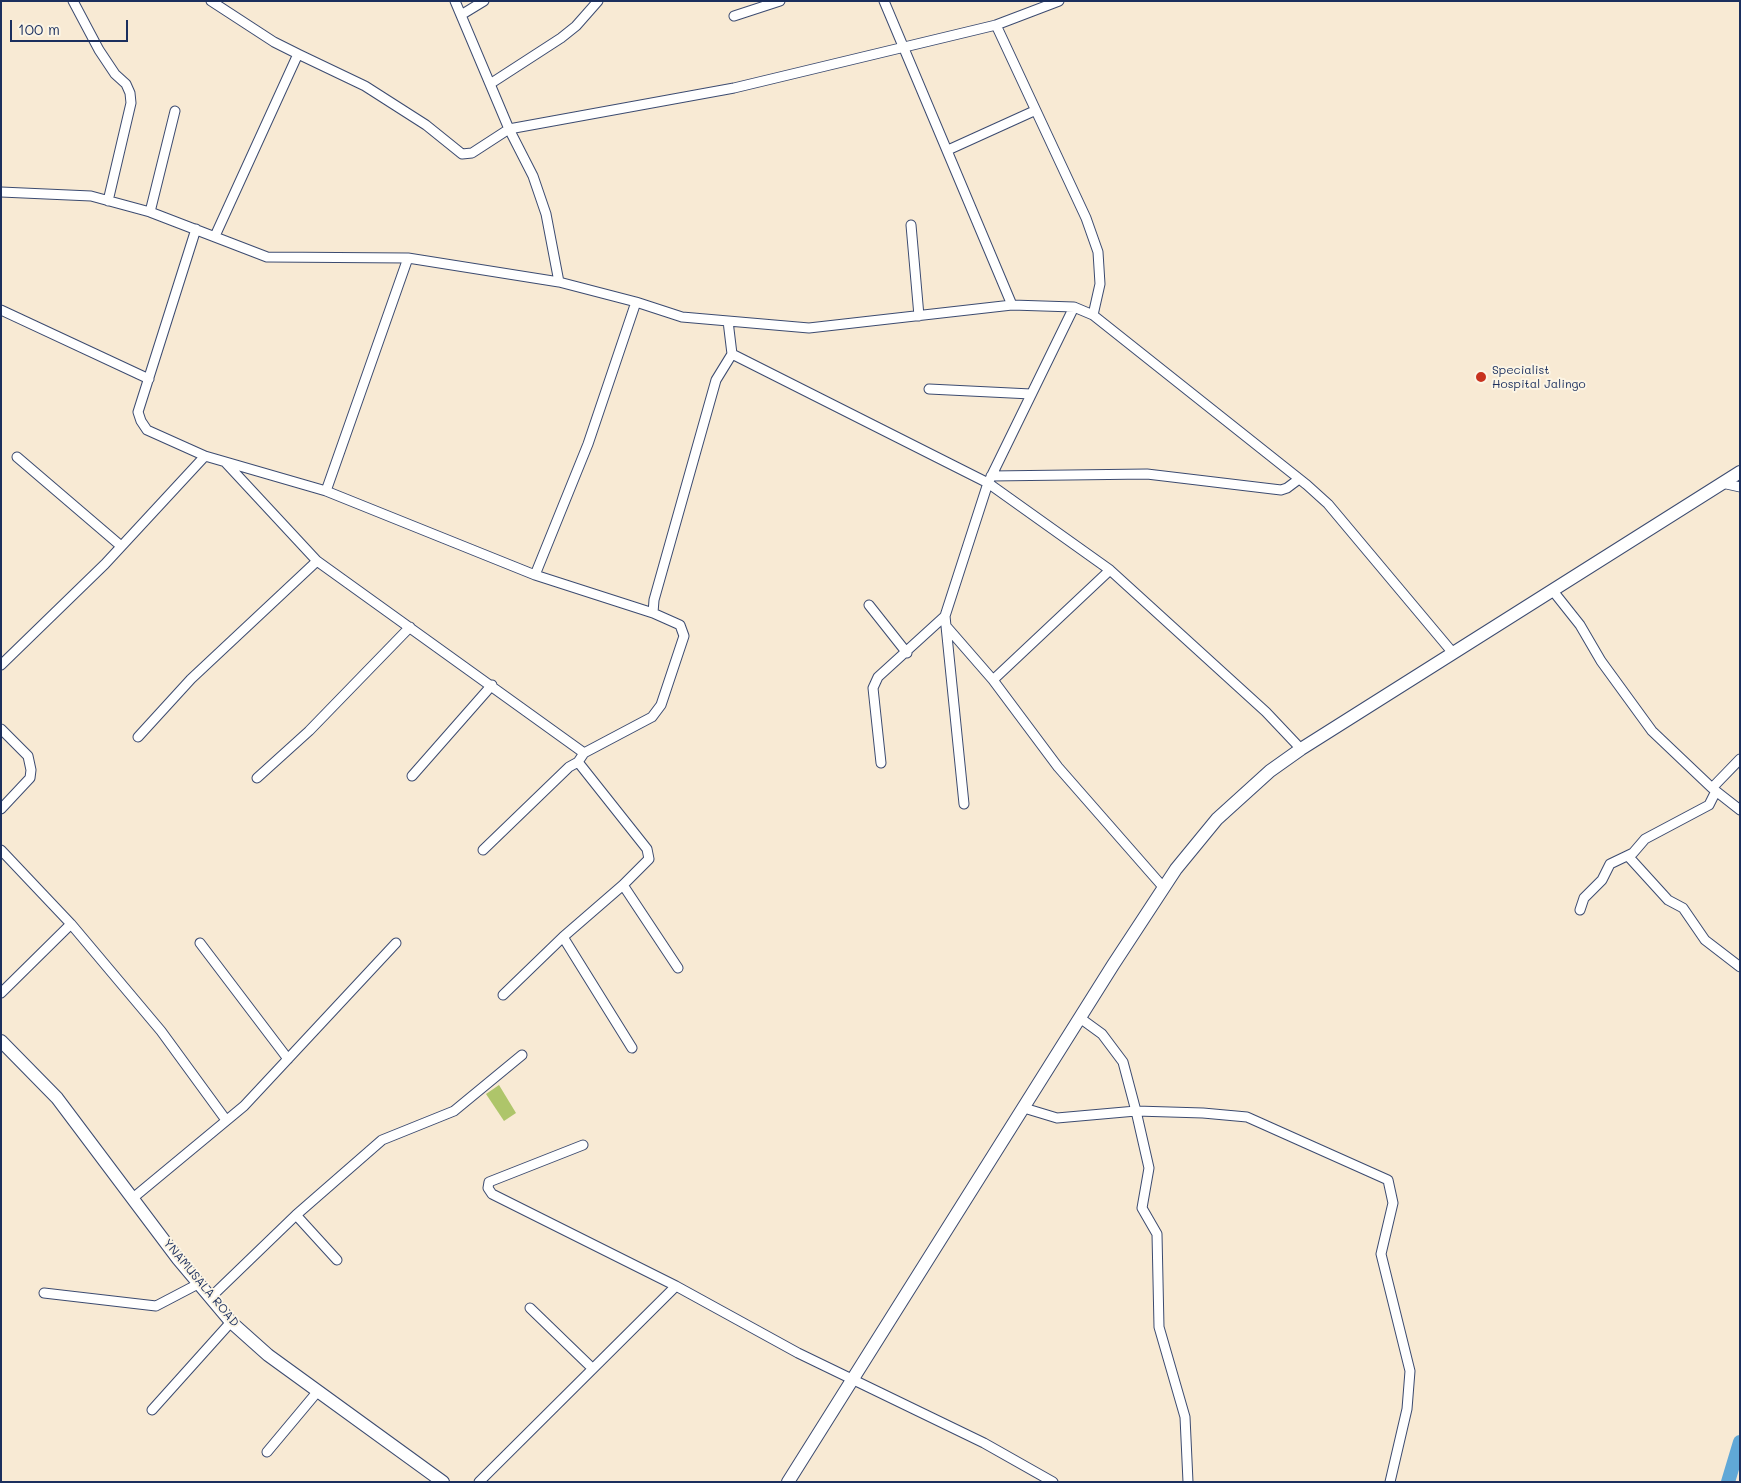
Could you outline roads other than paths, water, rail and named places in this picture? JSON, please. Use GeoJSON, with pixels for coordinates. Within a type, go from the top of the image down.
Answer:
{"type":"FeatureCollection","features":[{"type":"Feature","properties":{"kind":"main road"},"geometry":{"type":"LineString","coordinates":[[788,1482],[1176,868],[1217,819],[1270,771],[1301,749],[1740,472]]}},
{"type":"Feature","properties":{"kind":"main road","name":"YNAMUSALA ROAD"},"geometry":{"type":"LineString","coordinates":[[3,1047],[57,1098],[198,1284],[231,1322],[268,1355],[443,1482]]}},
{"type":"Feature","properties":{"kind":"street"},"geometry":{"type":"LineString","coordinates":[[73,1],[99,50],[115,74],[126,84],[130,93],[130,103],[108,201]]}},
{"type":"Feature","properties":{"kind":"street"},"geometry":{"type":"LineString","coordinates":[[211,1],[274,42],[364,86],[426,125],[462,154],[472,153],[509,129],[734,88],[996,25],[1054,2]]}},
{"type":"Feature","properties":{"kind":"street"},"geometry":{"type":"LineString","coordinates":[[455,1],[509,129],[533,176],[546,214],[559,282]]}},
{"type":"Feature","properties":{"kind":"street"},"geometry":{"type":"LineString","coordinates":[[461,15],[484,1]]}},
{"type":"Feature","properties":{"kind":"street"},"geometry":{"type":"LineString","coordinates":[[490,84],[561,38],[576,26],[598,1]]}},
{"type":"Feature","properties":{"kind":"street"},"geometry":{"type":"LineString","coordinates":[[734,16],[780,1]]}},
{"type":"Feature","properties":{"kind":"street"},"geometry":{"type":"LineString","coordinates":[[884,1],[905,47],[1012,305]]}},
{"type":"Feature","properties":{"kind":"street"},"geometry":{"type":"LineString","coordinates":[[996,25],[1034,111],[1086,218],[1098,252],[1100,284],[1094,315]]}},
{"type":"Feature","properties":{"kind":"street"},"geometry":{"type":"LineString","coordinates":[[214,236],[298,54]]}},
{"type":"Feature","properties":{"kind":"street"},"geometry":{"type":"LineString","coordinates":[[150,212],[175,111]]}},
{"type":"Feature","properties":{"kind":"street"},"geometry":{"type":"LineString","coordinates":[[948,150],[1034,111]]}},
{"type":"Feature","properties":{"kind":"street"},"geometry":{"type":"LineString","coordinates":[[1,192],[91,196],[150,212],[267,257],[408,258],[559,282],[636,302],[682,317],[809,328],[1012,305],[1074,307],[1094,315],[1328,504],[1453,654]]}},
{"type":"Feature","properties":{"kind":"street"},"geometry":{"type":"LineString","coordinates":[[911,226],[919,316]]}},
{"type":"Feature","properties":{"kind":"street"},"geometry":{"type":"LineString","coordinates":[[196,229],[138,412],[143,426],[152,433],[205,456],[326,491],[535,575],[653,612],[680,625],[684,636],[661,705],[652,716],[584,752],[578,762],[569,766],[483,850]]}},
{"type":"Feature","properties":{"kind":"street"},"geometry":{"type":"LineString","coordinates":[[326,491],[408,258]]}},
{"type":"Feature","properties":{"kind":"street"},"geometry":{"type":"LineString","coordinates":[[535,575],[588,444],[636,302]]}},
{"type":"Feature","properties":{"kind":"street"},"geometry":{"type":"LineString","coordinates":[[964,804],[945,621],[990,479],[1074,307]]}},
{"type":"Feature","properties":{"kind":"street"},"geometry":{"type":"LineString","coordinates":[[1,310],[149,379]]}},
{"type":"Feature","properties":{"kind":"street"},"geometry":{"type":"LineString","coordinates":[[653,612],[654,600],[716,380],[732,354],[728,321]]}},
{"type":"Feature","properties":{"kind":"street"},"geometry":{"type":"LineString","coordinates":[[732,354],[990,479],[1110,570],[1266,712],[1301,749]]}},
{"type":"Feature","properties":{"kind":"street"},"geometry":{"type":"LineString","coordinates":[[929,390],[1031,394]]}},
{"type":"Feature","properties":{"kind":"street"},"geometry":{"type":"LineString","coordinates":[[1,665],[121,546],[205,456]]}},
{"type":"Feature","properties":{"kind":"street"},"geometry":{"type":"LineString","coordinates":[[17,458],[121,546]]}},
{"type":"Feature","properties":{"kind":"street"},"geometry":{"type":"LineString","coordinates":[[226,463],[317,562],[584,752]]}},
{"type":"Feature","properties":{"kind":"street"},"geometry":{"type":"LineString","coordinates":[[990,479],[1147,474],[1281,490],[1299,479]]}},
{"type":"Feature","properties":{"kind":"street"},"geometry":{"type":"LineString","coordinates":[[1722,483],[1740,486]]}},
{"type":"Feature","properties":{"kind":"street"},"geometry":{"type":"LineString","coordinates":[[138,737],[191,678],[317,562]]}},
{"type":"Feature","properties":{"kind":"street"},"geometry":{"type":"LineString","coordinates":[[993,680],[1110,570]]}},
{"type":"Feature","properties":{"kind":"street"},"geometry":{"type":"LineString","coordinates":[[1553,591],[1580,625],[1602,661],[1652,731],[1714,790],[1740,810]]}},
{"type":"Feature","properties":{"kind":"street"},"geometry":{"type":"LineString","coordinates":[[869,605],[907,652]]}},
{"type":"Feature","properties":{"kind":"street"},"geometry":{"type":"LineString","coordinates":[[882,763],[872,688],[878,677],[945,621]]}},
{"type":"Feature","properties":{"kind":"street"},"geometry":{"type":"LineString","coordinates":[[945,621],[993,680],[1058,768],[1164,888]]}},
{"type":"Feature","properties":{"kind":"street"},"geometry":{"type":"LineString","coordinates":[[257,778],[309,731],[410,627]]}},
{"type":"Feature","properties":{"kind":"street"},"geometry":{"type":"LineString","coordinates":[[412,776],[492,685]]}},
{"type":"Feature","properties":{"kind":"street"},"geometry":{"type":"LineString","coordinates":[[1,729],[28,756],[31,770],[30,778],[1,809]]}},
{"type":"Feature","properties":{"kind":"street"},"geometry":{"type":"LineString","coordinates":[[1580,910],[1584,898],[1602,880],[1610,864],[1633,853],[1645,839],[1709,805],[1714,790],[1740,759]]}},
{"type":"Feature","properties":{"kind":"street"},"geometry":{"type":"LineString","coordinates":[[503,995],[563,937],[623,885],[649,859],[647,848],[578,762]]}},
{"type":"Feature","properties":{"kind":"street"},"geometry":{"type":"LineString","coordinates":[[1,850],[71,924],[161,1030],[226,1120]]}},
{"type":"Feature","properties":{"kind":"street"},"geometry":{"type":"LineString","coordinates":[[1628,856],[1668,900],[1683,908],[1704,940],[1740,967]]}},
{"type":"Feature","properties":{"kind":"street"},"geometry":{"type":"LineString","coordinates":[[623,885],[678,968]]}},
{"type":"Feature","properties":{"kind":"street"},"geometry":{"type":"LineString","coordinates":[[1,993],[71,924]]}},
{"type":"Feature","properties":{"kind":"street"},"geometry":{"type":"LineString","coordinates":[[563,937],[632,1048]]}},
{"type":"Feature","properties":{"kind":"street"},"geometry":{"type":"LineString","coordinates":[[200,943],[288,1059]]}},
{"type":"Feature","properties":{"kind":"street"},"geometry":{"type":"LineString","coordinates":[[134,1198],[244,1106],[396,943]]}},
{"type":"Feature","properties":{"kind":"street"},"geometry":{"type":"LineString","coordinates":[[1080,1018],[1102,1034],[1123,1062],[1136,1111],[1149,1168],[1142,1208],[1158,1234],[1159,1328],[1185,1417],[1188,1482]]}},
{"type":"Feature","properties":{"kind":"street"},"geometry":{"type":"LineString","coordinates":[[210,1298],[296,1215],[382,1140],[454,1112],[522,1056]]}},
{"type":"Feature","properties":{"kind":"street"},"geometry":{"type":"LineString","coordinates":[[1024,1108],[1057,1118],[1136,1111],[1203,1113],[1247,1117],[1388,1180],[1393,1203],[1381,1254],[1410,1371],[1407,1409],[1390,1482]]}},
{"type":"Feature","properties":{"kind":"street"},"geometry":{"type":"LineString","coordinates":[[583,1145],[490,1182],[488,1188],[492,1194],[676,1286],[798,1353],[984,1443],[1053,1482]]}},
{"type":"Feature","properties":{"kind":"street"},"geometry":{"type":"LineString","coordinates":[[296,1215],[337,1260]]}},
{"type":"Feature","properties":{"kind":"street"},"geometry":{"type":"LineString","coordinates":[[44,1294],[156,1306],[198,1284]]}},
{"type":"Feature","properties":{"kind":"street"},"geometry":{"type":"LineString","coordinates":[[479,1482],[676,1286]]}},
{"type":"Feature","properties":{"kind":"street"},"geometry":{"type":"LineString","coordinates":[[530,1308],[592,1368]]}},
{"type":"Feature","properties":{"kind":"street"},"geometry":{"type":"LineString","coordinates":[[152,1410],[231,1322]]}},
{"type":"Feature","properties":{"kind":"street"},"geometry":{"type":"LineString","coordinates":[[267,1452],[318,1391]]}},
{"type":"Feature","properties":{"kind":"waterway"},"geometry":{"type":"LineString","coordinates":[[1728,1482],[1740,1442]]}},
{"type":"Feature","properties":{"kind":"place","name":"Specialist Hospital Jalingo"},"geometry":{"type":"Point","coordinates":[1481,377]}}]}
